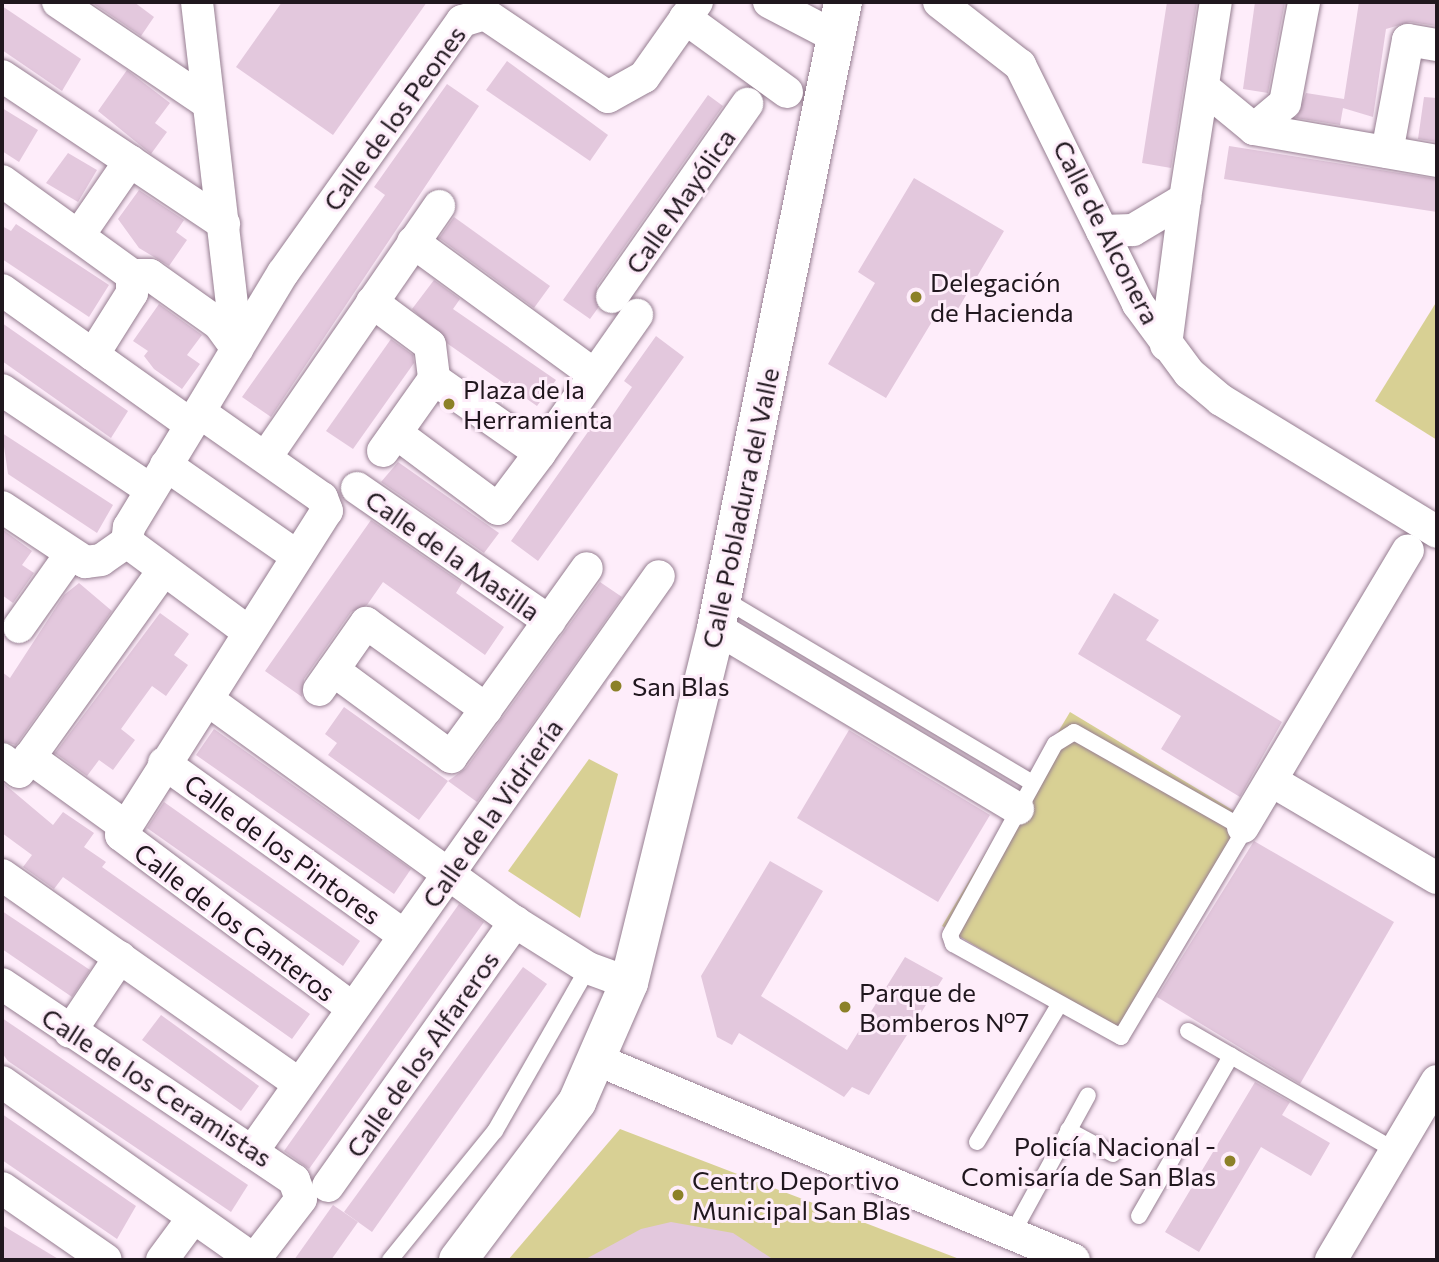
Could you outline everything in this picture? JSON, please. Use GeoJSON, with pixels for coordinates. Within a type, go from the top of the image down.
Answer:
{"type":"FeatureCollection","features":[{"type":"Feature","properties":{"kind":"street"},"geometry":{"type":"LineString","coordinates":[[58,2],[208,103]]}},
{"type":"Feature","properties":{"kind":"street"},"geometry":{"type":"LineString","coordinates":[[197,2],[237,349]]}},
{"type":"Feature","properties":{"kind":"street","name":"Calle Pobladura del Valle"},"geometry":{"type":"LineString","coordinates":[[458,1260],[513,1194],[600,1061],[629,983],[719,613],[841,20],[769,2]]}},
{"type":"Feature","properties":{"kind":"street","name":"Calle de Alconera"},"geometry":{"type":"LineString","coordinates":[[939,2],[1020,65],[1102,231],[1166,345],[1221,400],[1437,532]]}},
{"type":"Feature","properties":{"kind":"street"},"geometry":{"type":"LineString","coordinates":[[1166,345],[1185,200],[1216,2]]}},
{"type":"Feature","properties":{"kind":"street"},"geometry":{"type":"LineString","coordinates":[[1254,128],[1285,103],[1304,2]]}},
{"type":"Feature","properties":{"kind":"street","name":"Calle de los Peones"},"geometry":{"type":"LineString","coordinates":[[127,542],[158,478],[283,273],[473,13],[485,14],[608,97],[644,77],[691,10],[787,92]]}},
{"type":"Feature","properties":{"kind":"street"},"geometry":{"type":"LineString","coordinates":[[1387,152],[1408,40],[1437,45]]}},
{"type":"Feature","properties":{"kind":"street"},"geometry":{"type":"LineString","coordinates":[[2,76],[224,225]]}},
{"type":"Feature","properties":{"kind":"street"},"geometry":{"type":"LineString","coordinates":[[1203,87],[1254,128],[1437,161]]}},
{"type":"Feature","properties":{"kind":"street","name":"Calle Mayólica"},"geometry":{"type":"LineString","coordinates":[[612,297],[747,104]]}},
{"type":"Feature","properties":{"kind":"street"},"geometry":{"type":"LineString","coordinates":[[79,235],[130,162]]}},
{"type":"Feature","properties":{"kind":"street"},"geometry":{"type":"LineString","coordinates":[[2,180],[132,275],[150,275],[219,324],[237,349]]}},
{"type":"Feature","properties":{"kind":"street"},"geometry":{"type":"LineString","coordinates":[[1102,231],[1133,230],[1185,200]]}},
{"type":"Feature","properties":{"kind":"street"},"geometry":{"type":"LineString","coordinates":[[266,457],[439,206]]}},
{"type":"Feature","properties":{"kind":"street"},"geometry":{"type":"LineString","coordinates":[[413,242],[595,374]]}},
{"type":"Feature","properties":{"kind":"street"},"geometry":{"type":"LineString","coordinates":[[229,264],[283,273]]}},
{"type":"Feature","properties":{"kind":"street"},"geometry":{"type":"LineString","coordinates":[[93,355],[132,293],[132,275]]}},
{"type":"Feature","properties":{"kind":"street"},"geometry":{"type":"LineString","coordinates":[[2,290],[93,355],[195,418],[266,457],[322,498],[327,511],[246,630],[208,700],[121,830]]}},
{"type":"Feature","properties":{"kind":"street"},"geometry":{"type":"LineString","coordinates":[[372,302],[430,345],[434,379],[389,442],[498,509],[637,316]]}},
{"type":"Feature","properties":{"kind":"street"},"geometry":{"type":"LineString","coordinates":[[434,379],[540,453]]}},
{"type":"Feature","properties":{"kind":"street"},"geometry":{"type":"LineString","coordinates":[[2,390],[297,556]]}},
{"type":"Feature","properties":{"kind":"street","name":"Calle de la Masilla"},"geometry":{"type":"LineString","coordinates":[[357,488],[549,621]]}},
{"type":"Feature","properties":{"kind":"street"},"geometry":{"type":"LineString","coordinates":[[2,507],[70,555],[101,560],[127,542],[162,572],[246,630]]}},
{"type":"Feature","properties":{"kind":"street"},"geometry":{"type":"LineString","coordinates":[[1243,827],[1408,550]]}},
{"type":"Feature","properties":{"kind":"street"},"geometry":{"type":"LineString","coordinates":[[19,627],[70,555]]}},
{"type":"Feature","properties":{"kind":"street","name":"Calle de la Masilla"},"geometry":{"type":"LineString","coordinates":[[486,709],[366,623],[326,680],[452,757],[587,568]]}},
{"type":"Feature","properties":{"kind":"street"},"geometry":{"type":"LineString","coordinates":[[17,763],[162,572]]}},
{"type":"Feature","properties":{"kind":"street","name":"Calle de la Vidriería"},"geometry":{"type":"LineString","coordinates":[[252,1152],[402,934],[434,902],[447,876],[659,576]]}},
{"type":"Feature","properties":{"kind":"street"},"geometry":{"type":"LineString","coordinates":[[719,613],[774,664],[1025,796]]}},
{"type":"Feature","properties":{"kind":"street"},"geometry":{"type":"LineString","coordinates":[[208,700],[447,876],[515,922],[588,968],[629,983]]}},
{"type":"Feature","properties":{"kind":"street","name":"Calle de los Canteros"},"geometry":{"type":"LineString","coordinates":[[17,763],[121,830],[351,1007]]}},
{"type":"Feature","properties":{"kind":"street","name":"Calle de los Pintores"},"geometry":{"type":"LineString","coordinates":[[164,763],[402,934]]}},
{"type":"Feature","properties":{"kind":"street"},"geometry":{"type":"LineString","coordinates":[[1272,780],[1437,878]]}},
{"type":"Feature","properties":{"kind":"street"},"geometry":{"type":"LineString","coordinates":[[2,876],[299,1084]]}},
{"type":"Feature","properties":{"kind":"street","name":"Calle de los Alfareros"},"geometry":{"type":"LineString","coordinates":[[254,1260],[315,1192],[515,922]]}},
{"type":"Feature","properties":{"kind":"street"},"geometry":{"type":"LineString","coordinates":[[70,1032],[120,957]]}},
{"type":"Feature","properties":{"kind":"street","name":"Calle de los Ceramistas"},"geometry":{"type":"LineString","coordinates":[[2,984],[70,1032],[315,1192]]}},
{"type":"Feature","properties":{"kind":"street"},"geometry":{"type":"LineString","coordinates":[[600,1061],[1074,1260]]}},
{"type":"Feature","properties":{"kind":"street"},"geometry":{"type":"LineString","coordinates":[[1331,1260],[1437,1081]]}},
{"type":"Feature","properties":{"kind":"street"},"geometry":{"type":"LineString","coordinates":[[2,1082],[254,1260]]}},
{"type":"Feature","properties":{"kind":"street"},"geometry":{"type":"LineString","coordinates":[[2,1188],[106,1260]]}},
{"type":"Feature","properties":{"kind":"street"},"geometry":{"type":"LineString","coordinates":[[162,1260],[193,1218]]}},
{"type":"Feature","properties":{"kind":"lane"},"geometry":{"type":"LineString","coordinates":[[719,613],[1025,796]]}},
{"type":"Feature","properties":{"kind":"lane"},"geometry":{"type":"LineString","coordinates":[[1074,732],[1243,827],[1126,1032],[1115,1037],[953,944],[950,935],[1025,796],[1055,744],[1074,732]]}},
{"type":"Feature","properties":{"kind":"lane"},"geometry":{"type":"LineString","coordinates":[[390,1260],[495,1131],[588,968]]}},
{"type":"Feature","properties":{"kind":"lane"},"geometry":{"type":"LineString","coordinates":[[977,1142],[1059,1005]]}},
{"type":"Feature","properties":{"kind":"lane"},"geometry":{"type":"LineString","coordinates":[[1188,1031],[1396,1151]]}},
{"type":"Feature","properties":{"kind":"lane"},"geometry":{"type":"LineString","coordinates":[[1139,1216],[1231,1056]]}},
{"type":"Feature","properties":{"kind":"lane"},"geometry":{"type":"LineString","coordinates":[[1012,1234],[1088,1094]]}},
{"type":"Feature","properties":{"kind":"lane"},"geometry":{"type":"LineString","coordinates":[[1068,1130],[1113,1153]]}},
{"type":"Feature","properties":{"kind":"shaded area"},"geometry":{"type":"Polygon","coordinates":[[[1437,301],[1437,440],[1375,401],[1437,301]]]}},
{"type":"Feature","properties":{"kind":"shaded area"},"geometry":{"type":"Polygon","coordinates":[[[1070,712],[1249,820],[1122,1033],[942,926],[1070,712]]]}},
{"type":"Feature","properties":{"kind":"shaded area"},"geometry":{"type":"Polygon","coordinates":[[[589,759],[618,774],[580,918],[508,871],[589,759]]]}},
{"type":"Feature","properties":{"kind":"shaded area","name":"Centro Deportivo Municipal San Blas"},"geometry":{"type":"Polygon","coordinates":[[[620,1129],[962,1260],[508,1260],[620,1129]]]}},
{"type":"Feature","properties":{"kind":"building"},"geometry":{"type":"Polygon","coordinates":[[[91,2],[134,2],[154,17],[141,36],[91,2]]]}},
{"type":"Feature","properties":{"kind":"building"},"geometry":{"type":"Polygon","coordinates":[[[282,2],[427,2],[333,135],[236,67],[282,2]]]}},
{"type":"Feature","properties":{"kind":"building"},"geometry":{"type":"Polygon","coordinates":[[[1167,2],[1197,2],[1171,168],[1142,163],[1167,2]]]}},
{"type":"Feature","properties":{"kind":"building"},"geometry":{"type":"Polygon","coordinates":[[[1255,2],[1285,2],[1268,93],[1243,89],[1255,2]]]}},
{"type":"Feature","properties":{"kind":"building"},"geometry":{"type":"Polygon","coordinates":[[[1359,2],[1437,4],[1437,26],[1410,22],[1386,29],[1373,117],[1343,108],[1340,125],[1296,118],[1306,93],[1344,99],[1359,2]]]}},
{"type":"Feature","properties":{"kind":"building"},"geometry":{"type":"Polygon","coordinates":[[[2,6],[81,59],[62,91],[2,50],[2,6]]]}},
{"type":"Feature","properties":{"kind":"building"},"geometry":{"type":"Polygon","coordinates":[[[507,61],[608,135],[590,161],[486,90],[507,61]]]}},
{"type":"Feature","properties":{"kind":"building"},"geometry":{"type":"Polygon","coordinates":[[[127,70],[170,103],[155,123],[167,132],[151,154],[98,111],[127,70]]]}},
{"type":"Feature","properties":{"kind":"building"},"geometry":{"type":"Polygon","coordinates":[[[447,84],[479,106],[271,417],[242,397],[385,195],[374,187],[447,84]]]}},
{"type":"Feature","properties":{"kind":"building"},"geometry":{"type":"Polygon","coordinates":[[[708,95],[723,106],[597,286],[598,308],[590,319],[563,300],[708,95]]]}},
{"type":"Feature","properties":{"kind":"building"},"geometry":{"type":"Polygon","coordinates":[[[1424,97],[1437,98],[1437,142],[1418,139],[1424,97]]]}},
{"type":"Feature","properties":{"kind":"building"},"geometry":{"type":"Polygon","coordinates":[[[2,108],[38,130],[19,162],[2,151],[2,108]]]}},
{"type":"Feature","properties":{"kind":"building"},"geometry":{"type":"Polygon","coordinates":[[[1229,146],[1437,179],[1437,212],[1224,179],[1229,146]]]}},
{"type":"Feature","properties":{"kind":"building"},"geometry":{"type":"Polygon","coordinates":[[[68,153],[97,170],[78,202],[46,183],[68,153]]]}},
{"type":"Feature","properties":{"kind":"building","name":"Delegación de Hacienda"},"geometry":{"type":"Polygon","coordinates":[[[914,178],[1004,231],[952,319],[939,310],[886,398],[828,364],[875,283],[858,272],[914,178]]]}},
{"type":"Feature","properties":{"kind":"building"},"geometry":{"type":"Polygon","coordinates":[[[139,190],[184,220],[176,232],[187,240],[169,266],[139,248],[118,219],[139,190]]]}},
{"type":"Feature","properties":{"kind":"building"},"geometry":{"type":"Polygon","coordinates":[[[454,217],[550,286],[534,308],[439,238],[454,217]]]}},
{"type":"Feature","properties":{"kind":"building"},"geometry":{"type":"Polygon","coordinates":[[[16,224],[109,285],[89,317],[2,259],[2,226],[11,231],[16,224]]]}},
{"type":"Feature","properties":{"kind":"building"},"geometry":{"type":"Polygon","coordinates":[[[434,280],[460,299],[453,309],[556,380],[537,406],[448,344],[412,309],[434,280]]]}},
{"type":"Feature","properties":{"kind":"building"},"geometry":{"type":"Polygon","coordinates":[[[159,304],[202,335],[187,355],[200,364],[182,389],[154,369],[144,356],[148,351],[133,341],[159,304]]]}},
{"type":"Feature","properties":{"kind":"building"},"geometry":{"type":"Polygon","coordinates":[[[2,323],[128,411],[111,438],[2,361],[2,323]]]}},
{"type":"Feature","properties":{"kind":"building"},"geometry":{"type":"Polygon","coordinates":[[[656,336],[684,357],[538,561],[511,541],[602,412],[611,418],[632,387],[624,381],[656,336]]]}},
{"type":"Feature","properties":{"kind":"building"},"geometry":{"type":"Polygon","coordinates":[[[391,339],[413,355],[414,363],[353,449],[326,431],[391,339]]]}},
{"type":"Feature","properties":{"kind":"building"},"geometry":{"type":"Polygon","coordinates":[[[2,433],[113,505],[97,533],[8,474],[2,433]]]}},
{"type":"Feature","properties":{"kind":"building"},"geometry":{"type":"Polygon","coordinates":[[[398,462],[499,533],[484,553],[381,482],[398,462]]]}},
{"type":"Feature","properties":{"kind":"building"},"geometry":{"type":"Polygon","coordinates":[[[371,520],[462,583],[456,593],[504,627],[485,655],[383,582],[367,605],[351,612],[304,679],[302,697],[265,671],[371,520]]]}},
{"type":"Feature","properties":{"kind":"building"},"geometry":{"type":"Polygon","coordinates":[[[2,529],[32,551],[22,565],[34,573],[13,603],[2,595],[2,529]]]}},
{"type":"Feature","properties":{"kind":"building"},"geometry":{"type":"Polygon","coordinates":[[[600,582],[622,597],[477,802],[448,781],[466,768],[600,582]]]}},
{"type":"Feature","properties":{"kind":"building"},"geometry":{"type":"Polygon","coordinates":[[[79,583],[112,611],[16,745],[2,741],[2,672],[10,678],[64,595],[79,583]]]}},
{"type":"Feature","properties":{"kind":"building"},"geometry":{"type":"Polygon","coordinates":[[[1114,593],[1159,620],[1146,640],[1282,722],[1240,797],[1161,749],[1181,716],[1078,654],[1114,593]]]}},
{"type":"Feature","properties":{"kind":"building"},"geometry":{"type":"Polygon","coordinates":[[[160,613],[189,634],[174,655],[188,665],[166,696],[152,686],[121,729],[135,740],[113,770],[99,760],[87,776],[55,753],[160,613]]]}},
{"type":"Feature","properties":{"kind":"building"},"geometry":{"type":"Polygon","coordinates":[[[344,707],[448,781],[419,820],[328,755],[337,743],[325,734],[344,707]]]}},
{"type":"Feature","properties":{"kind":"building"},"geometry":{"type":"Polygon","coordinates":[[[214,729],[411,869],[394,894],[196,755],[214,729]]]}},
{"type":"Feature","properties":{"kind":"building"},"geometry":{"type":"Polygon","coordinates":[[[849,730],[990,815],[938,902],[797,818],[849,730]]]}},
{"type":"Feature","properties":{"kind":"building"},"geometry":{"type":"Polygon","coordinates":[[[2,782],[53,825],[63,812],[94,833],[84,847],[106,862],[102,867],[310,1014],[292,1039],[63,877],[54,889],[23,867],[32,855],[2,833],[2,782]]]}},
{"type":"Feature","properties":{"kind":"building"},"geometry":{"type":"Polygon","coordinates":[[[164,802],[360,941],[343,966],[147,828],[164,802]]]}},
{"type":"Feature","properties":{"kind":"building"},"geometry":{"type":"Polygon","coordinates":[[[1254,841],[1394,922],[1300,1084],[1157,997],[1254,841]]]}},
{"type":"Feature","properties":{"kind":"building"},"geometry":{"type":"Polygon","coordinates":[[[770,861],[823,891],[761,996],[847,1050],[905,957],[943,978],[869,1095],[852,1087],[844,1097],[739,1033],[732,1045],[717,1037],[701,976],[770,861]]]}},
{"type":"Feature","properties":{"kind":"building"},"geometry":{"type":"Polygon","coordinates":[[[459,904],[484,922],[309,1169],[284,1151],[459,904]]]}},
{"type":"Feature","properties":{"kind":"building"},"geometry":{"type":"Polygon","coordinates":[[[2,911],[90,970],[72,997],[2,949],[2,911]]]}},
{"type":"Feature","properties":{"kind":"building"},"geometry":{"type":"Polygon","coordinates":[[[523,967],[547,984],[372,1232],[344,1212],[523,967]]]}},
{"type":"Feature","properties":{"kind":"building"},"geometry":{"type":"Polygon","coordinates":[[[161,1015],[259,1086],[241,1111],[142,1040],[161,1015]]]}},
{"type":"Feature","properties":{"kind":"building"},"geometry":{"type":"Polygon","coordinates":[[[2,1018],[248,1185],[231,1212],[8,1061],[2,1053],[2,1018]]]}},
{"type":"Feature","properties":{"kind":"building","name":"Policía Nacional - Comisaría de San Blas"},"geometry":{"type":"Polygon","coordinates":[[[1255,1082],[1290,1102],[1282,1115],[1330,1143],[1311,1176],[1261,1147],[1199,1252],[1165,1232],[1255,1082]]]}},
{"type":"Feature","properties":{"kind":"building"},"geometry":{"type":"Polygon","coordinates":[[[2,1114],[136,1206],[117,1239],[2,1160],[2,1114]]]}},
{"type":"Feature","properties":{"kind":"building"},"geometry":{"type":"Polygon","coordinates":[[[333,1205],[358,1222],[331,1260],[294,1260],[333,1205]]]}},
{"type":"Feature","properties":{"kind":"building"},"geometry":{"type":"Polygon","coordinates":[[[671,1222],[733,1233],[774,1260],[584,1260],[641,1229],[671,1222]]]}},
{"type":"Feature","properties":{"kind":"building"},"geometry":{"type":"Polygon","coordinates":[[[2,1225],[60,1260],[2,1260],[2,1225]]]}},
{"type":"Feature","properties":{"kind":"place","name":"Delegación de Hacienda"},"geometry":{"type":"Point","coordinates":[916,297]}},
{"type":"Feature","properties":{"kind":"place","name":"Plaza de la Herramienta"},"geometry":{"type":"Point","coordinates":[449,404]}},
{"type":"Feature","properties":{"kind":"place","name":"San Blas"},"geometry":{"type":"Point","coordinates":[616,686]}},
{"type":"Feature","properties":{"kind":"place","name":"Parque de Bomberos Nº7"},"geometry":{"type":"Point","coordinates":[845,1007]}},
{"type":"Feature","properties":{"kind":"place","name":"Policía Nacional - Comisaría de San Blas"},"geometry":{"type":"Point","coordinates":[1230,1161]}},
{"type":"Feature","properties":{"kind":"place","name":"Centro Deportivo Municipal San Blas"},"geometry":{"type":"Point","coordinates":[678,1195]}}]}
